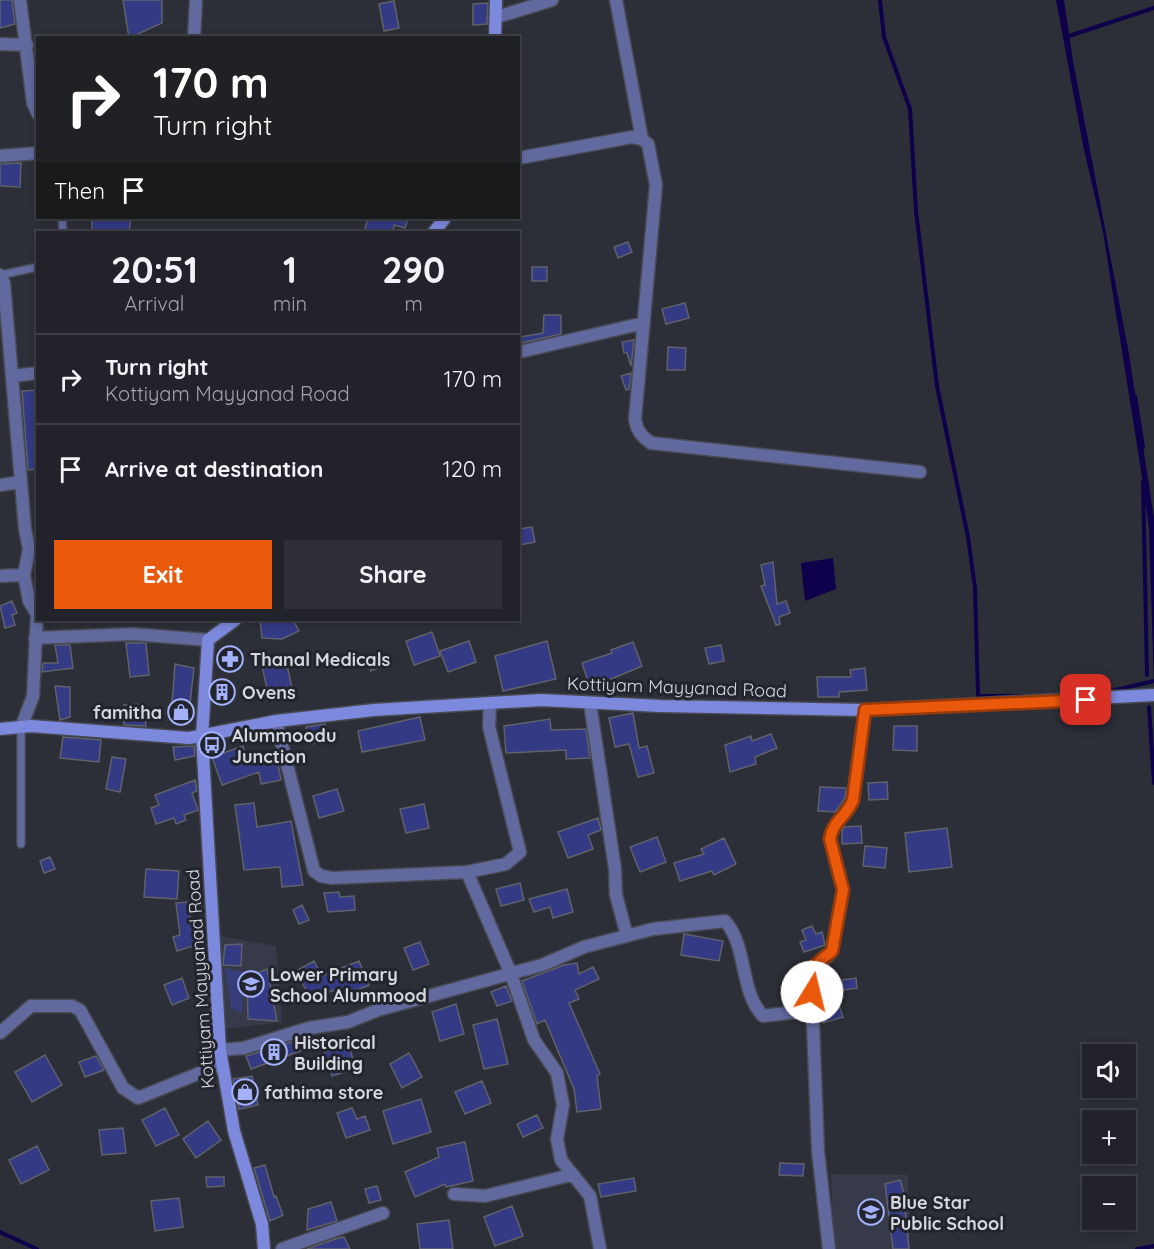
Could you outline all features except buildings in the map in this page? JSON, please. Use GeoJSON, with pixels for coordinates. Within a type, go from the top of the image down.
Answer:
{"type":"FeatureCollection","features":[{"type":"Feature","properties":{"kind":"street"},"geometry":{"type":"LineString","coordinates":[[20,0],[33,103],[36,110]]}},
{"type":"Feature","properties":{"kind":"street"},"geometry":{"type":"LineString","coordinates":[[194,36],[196,0]]}},
{"type":"Feature","properties":{"kind":"street"},"geometry":{"type":"LineString","coordinates":[[495,36],[496,0]]}},
{"type":"Feature","properties":{"kind":"street"},"geometry":{"type":"LineString","coordinates":[[497,17],[552,0]]}},
{"type":"Feature","properties":{"kind":"street"},"geometry":{"type":"LineString","coordinates":[[616,0],[642,139],[651,152],[656,185],[635,419],[637,429],[651,442],[920,472]]}},
{"type":"Feature","properties":{"kind":"street"},"geometry":{"type":"LineString","coordinates":[[0,44],[27,45]]}},
{"type":"Feature","properties":{"kind":"street"},"geometry":{"type":"LineString","coordinates":[[520,158],[632,137],[642,139]]}},
{"type":"Feature","properties":{"kind":"street"},"geometry":{"type":"LineString","coordinates":[[0,156],[36,153]]}},
{"type":"Feature","properties":{"kind":"street"},"geometry":{"type":"LineString","coordinates":[[435,231],[444,219]]}},
{"type":"Feature","properties":{"kind":"street"},"geometry":{"type":"LineString","coordinates":[[0,275],[4,283],[29,549],[24,575],[29,600],[36,612]]}},
{"type":"Feature","properties":{"kind":"street"},"geometry":{"type":"LineString","coordinates":[[520,352],[644,323]]}},
{"type":"Feature","properties":{"kind":"street"},"geometry":{"type":"LineString","coordinates":[[12,376],[36,373]]}},
{"type":"Feature","properties":{"kind":"street"},"geometry":{"type":"LineString","coordinates":[[0,486],[21,483]]}},
{"type":"Feature","properties":{"kind":"street"},"geometry":{"type":"LineString","coordinates":[[0,576],[24,575]]}},
{"type":"Feature","properties":{"kind":"street"},"geometry":{"type":"LineString","coordinates":[[21,728],[33,696],[36,621]]}},
{"type":"Feature","properties":{"kind":"street"},"geometry":{"type":"LineString","coordinates":[[35,638],[133,633],[208,640],[234,621]]}},
{"type":"Feature","properties":{"kind":"street","name":"Kottiyam Mayyanad Road"},"geometry":{"type":"LineString","coordinates":[[208,640],[202,737],[220,1050],[234,1131],[262,1224],[264,1249]]}},
{"type":"Feature","properties":{"kind":"street","name":"Kottiyam Mayyanad Road"},"geometry":{"type":"LineString","coordinates":[[0,729],[21,728],[202,737],[276,721],[374,710],[541,700],[865,710],[1154,695]]}},
{"type":"Feature","properties":{"kind":"street"},"geometry":{"type":"LineString","coordinates":[[590,702],[615,869],[616,895],[627,936]]}},
{"type":"Feature","properties":{"kind":"street"},"geometry":{"type":"LineString","coordinates":[[276,721],[314,871],[321,876],[332,878],[467,872],[506,864],[520,852],[489,727],[490,703]]}},
{"type":"Feature","properties":{"kind":"street"},"geometry":{"type":"LineString","coordinates":[[829,1249],[818,1151],[813,967],[832,951],[843,890],[830,839],[831,831],[834,824],[849,811],[853,800],[865,710]]}},
{"type":"Feature","properties":{"kind":"street"},"geometry":{"type":"LineString","coordinates":[[467,872],[511,974],[534,1040],[557,1072],[563,1105],[557,1140],[561,1160],[590,1196],[600,1249]]}},
{"type":"Feature","properties":{"kind":"street"},"geometry":{"type":"LineString","coordinates":[[220,1050],[244,1048],[309,1029],[348,1022],[378,1010],[542,965],[584,947],[653,929],[725,921],[734,932],[752,999],[763,1016],[813,1010]]}},
{"type":"Feature","properties":{"kind":"street"},"geometry":{"type":"LineString","coordinates":[[0,1033],[20,1012],[31,1006],[72,1006],[80,1010],[123,1088],[138,1098],[199,1071],[222,1064]]}},
{"type":"Feature","properties":{"kind":"street"},"geometry":{"type":"LineString","coordinates":[[454,1194],[485,1196],[571,1175]]}},
{"type":"Feature","properties":{"kind":"street"},"geometry":{"type":"LineString","coordinates":[[282,1249],[383,1213]]}},
{"type":"Feature","properties":{"kind":"lane"},"geometry":{"type":"LineString","coordinates":[[0,275],[36,267]]}},
{"type":"Feature","properties":{"kind":"lane"},"geometry":{"type":"LineString","coordinates":[[21,728],[21,843]]}},
{"type":"Feature","properties":{"kind":"shaded area"},"geometry":{"type":"Polygon","coordinates":[[[1056,0],[1064,0],[1073,61],[1129,354],[1154,518],[1154,686],[1149,528],[1140,464],[1103,232],[1083,145],[1056,0]]]}},
{"type":"Feature","properties":{"kind":"shaded area"},"geometry":{"type":"Polygon","coordinates":[[[833,558],[836,589],[805,601],[801,563],[833,558]]]}},
{"type":"Feature","properties":{"kind":"shaded area","name":"Lower Primary School Alummood"},"geometry":{"type":"Polygon","coordinates":[[[220,936],[276,946],[282,1022],[224,1029],[220,936]]]}},
{"type":"Feature","properties":{"kind":"shaded area"},"geometry":{"type":"Polygon","coordinates":[[[225,968],[243,972],[242,1013],[231,1008],[225,968]]]}},
{"type":"Feature","properties":{"kind":"shaded area","name":"Blue Star Public School"},"geometry":{"type":"Polygon","coordinates":[[[831,1174],[908,1175],[910,1249],[834,1249],[831,1174]]]}},
{"type":"Feature","properties":{"kind":"waterway"},"geometry":{"type":"LineString","coordinates":[[880,0],[884,37],[910,109],[916,211],[937,386],[968,537],[975,588],[978,696],[1024,696]]}},
{"type":"Feature","properties":{"kind":"waterway"},"geometry":{"type":"LineString","coordinates":[[1066,37],[1154,8]]}},
{"type":"Feature","properties":{"kind":"waterway"},"geometry":{"type":"LineString","coordinates":[[1135,396],[1143,447]]}},
{"type":"Feature","properties":{"kind":"waterway"},"geometry":{"type":"LineString","coordinates":[[1143,482],[1147,675]]}},
{"type":"Feature","properties":{"kind":"waterway"},"geometry":{"type":"LineString","coordinates":[[1107,692],[1154,681]]}},
{"type":"Feature","properties":{"kind":"waterway"},"geometry":{"type":"LineString","coordinates":[[1149,707],[1154,783]]}},
{"type":"Feature","properties":{"kind":"waterway"},"geometry":{"type":"LineString","coordinates":[[0,1232],[37,1249]]}},
{"type":"Feature","properties":{"kind":"waterway"},"geometry":{"type":"LineString","coordinates":[[1137,1249],[1154,1246]]}},
{"type":"Feature","properties":{"kind":"place","name":"Thanal Medicals"},"geometry":{"type":"Point","coordinates":[230,659]}},
{"type":"Feature","properties":{"kind":"place","name":"Ovens"},"geometry":{"type":"Point","coordinates":[222,692]}},
{"type":"Feature","properties":{"kind":"place","name":"famitha"},"geometry":{"type":"Point","coordinates":[181,712]}},
{"type":"Feature","properties":{"kind":"place","name":"Alummoodu Junction"},"geometry":{"type":"Point","coordinates":[212,745]}},
{"type":"Feature","properties":{"kind":"place","name":"Lower Primary School Alummood"},"geometry":{"type":"Point","coordinates":[251,984]}},
{"type":"Feature","properties":{"kind":"place","name":"Historical Building"},"geometry":{"type":"Point","coordinates":[274,1052]}},
{"type":"Feature","properties":{"kind":"place","name":"fathima store"},"geometry":{"type":"Point","coordinates":[245,1092]}},
{"type":"Feature","properties":{"kind":"place","name":"Blue Star Public School"},"geometry":{"type":"Point","coordinates":[871,1212]}},
{"type":"Feature","properties":{"kind":"route"},"geometry":{"type":"LineString","coordinates":[[812,992],[813,967],[832,951],[843,890],[830,839],[831,831],[834,824],[849,811],[853,800],[865,710],[1086,700]]}}]}
